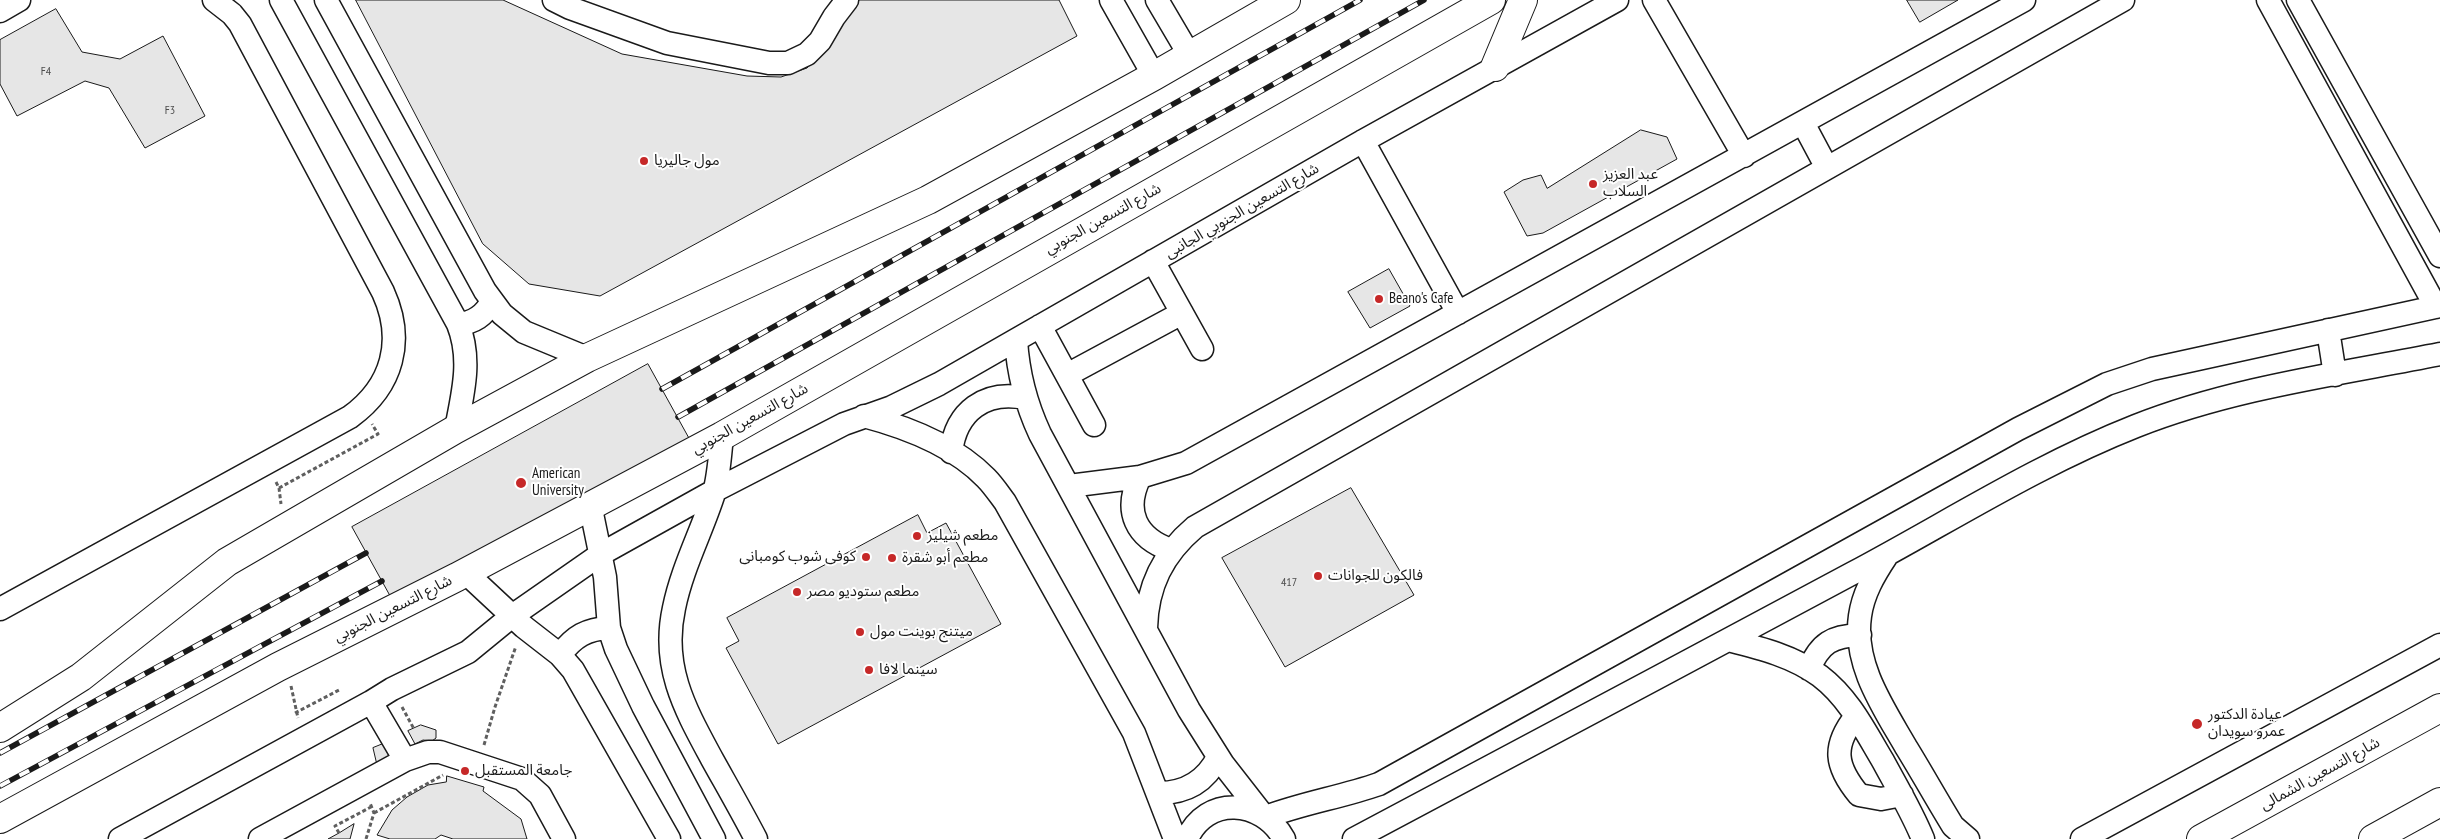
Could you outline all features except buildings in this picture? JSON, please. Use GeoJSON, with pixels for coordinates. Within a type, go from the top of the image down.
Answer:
{"type":"FeatureCollection","features":[{"type":"Feature","properties":{"kind":"main road"},"geometry":{"type":"LineString","coordinates":[[0,728],[81,676],[227,562],[456,429],[587,358],[897,216],[1154,76],[1286,0]]}},
{"type":"Feature","properties":{"kind":"main road","name":"شارع التسعين الجنوبي"},"geometry":{"type":"LineString","coordinates":[[0,819],[278,667],[464,572],[722,436],[1491,0]]}},
{"type":"Feature","properties":{"kind":"main road"},"geometry":{"type":"LineString","coordinates":[[1495,67],[1522,0]]}},
{"type":"Feature","properties":{"kind":"main road","name":"شارع التسعين الشمالى"},"geometry":{"type":"LineString","coordinates":[[2201,839],[2440,708]]}},
{"type":"Feature","properties":{"kind":"main road"},"geometry":{"type":"LineString","coordinates":[[2373,839],[2440,802]]}},
{"type":"Feature","properties":{"kind":"street"},"geometry":{"type":"LineString","coordinates":[[0,11],[19,0]]}},
{"type":"Feature","properties":{"kind":"street"},"geometry":{"type":"LineString","coordinates":[[0,609],[350,417],[374,396],[389,368],[393,352],[394,329],[390,306],[384,292],[240,24],[232,14],[214,0]]}},
{"type":"Feature","properties":{"kind":"street"},"geometry":{"type":"LineString","coordinates":[[326,0],[492,301],[502,314],[524,332],[587,358]]}},
{"type":"Feature","properties":{"kind":"street"},"geometry":{"type":"LineString","coordinates":[[554,0],[570,8],[667,43],[769,63],[788,63],[807,54],[820,41],[834,17],[847,0]]}},
{"type":"Feature","properties":{"kind":"street"},"geometry":{"type":"LineString","coordinates":[[1112,0],[1154,76]]}},
{"type":"Feature","properties":{"kind":"street"},"geometry":{"type":"LineString","coordinates":[[1158,0],[1190,56]]}},
{"type":"Feature","properties":{"kind":"street","name":"شارع التسعين الجنوبي الجانبى"},"geometry":{"type":"LineString","coordinates":[[120,839],[392,689],[468,652],[518,621],[600,554],[714,491],[864,416],[892,407],[939,384],[1363,141],[1617,0]]}},
{"type":"Feature","properties":{"kind":"street"},"geometry":{"type":"LineString","coordinates":[[1654,0],[1744,156]]}},
{"type":"Feature","properties":{"kind":"street"},"geometry":{"type":"LineString","coordinates":[[1069,486],[1140,477],[1186,463],[2024,0]]}},
{"type":"Feature","properties":{"kind":"street"},"geometry":{"type":"LineString","coordinates":[[1146,628],[1148,602],[1154,578],[1172,550],[1186,534],[1204,521],[2123,0]]}},
{"type":"Feature","properties":{"kind":"street"},"geometry":{"type":"LineString","coordinates":[[1187,839],[1198,822],[1222,809],[1236,807],[1264,816],[1294,806],[1358,791],[1379,784],[2018,428],[2089,392],[2152,369],[2438,307],[2268,0]]}},
{"type":"Feature","properties":{"kind":"street"},"geometry":{"type":"LineString","coordinates":[[2298,0],[2440,256]]}},
{"type":"Feature","properties":{"kind":"street"},"geometry":{"type":"LineString","coordinates":[[278,1],[463,336],[467,364],[456,429]]}},
{"type":"Feature","properties":{"kind":"street"},"geometry":{"type":"LineString","coordinates":[[1803,123],[1827,168]]}},
{"type":"Feature","properties":{"kind":"street"},"geometry":{"type":"LineString","coordinates":[[1363,141],[1458,313]]}},
{"type":"Feature","properties":{"kind":"street"},"geometry":{"type":"LineString","coordinates":[[1153,261],[1202,349]]}},
{"type":"Feature","properties":{"kind":"street"},"geometry":{"type":"LineString","coordinates":[[458,324],[473,321],[481,316],[492,301]]}},
{"type":"Feature","properties":{"kind":"street"},"geometry":{"type":"LineString","coordinates":[[1067,375],[1182,313]]}},
{"type":"Feature","properties":{"kind":"street"},"geometry":{"type":"LineString","coordinates":[[1040,326],[1094,426]]}},
{"type":"Feature","properties":{"kind":"street"},"geometry":{"type":"LineString","coordinates":[[2328,330],[2335,375]]}},
{"type":"Feature","properties":{"kind":"street"},"geometry":{"type":"LineString","coordinates":[[1016,340],[1017,360],[1025,398],[1040,434],[1189,710],[1218,757],[1264,816],[1276,826],[1284,839]]}},
{"type":"Feature","properties":{"kind":"street"},"geometry":{"type":"LineString","coordinates":[[1354,839],[1887,555],[2047,466],[2138,425],[2233,396],[2440,354]]}},
{"type":"Feature","properties":{"kind":"street"},"geometry":{"type":"LineString","coordinates":[[952,452],[956,429],[970,410],[985,401],[1002,396],[1025,398]]}},
{"type":"Feature","properties":{"kind":"street"},"geometry":{"type":"LineString","coordinates":[[864,416],[892,423],[963,458],[986,478],[1005,502],[1134,732],[1159,793],[1175,839]]}},
{"type":"Feature","properties":{"kind":"street"},"geometry":{"type":"LineString","coordinates":[[722,436],[714,491],[680,582],[673,609],[670,636],[672,663],[677,690],[687,713],[756,839]]}},
{"type":"Feature","properties":{"kind":"street"},"geometry":{"type":"LineString","coordinates":[[1140,477],[1132,499],[1136,522],[1150,540],[1172,550]]}},
{"type":"Feature","properties":{"kind":"street"},"geometry":{"type":"LineString","coordinates":[[590,504],[605,578],[609,628],[616,649],[643,706],[714,839]]}},
{"type":"Feature","properties":{"kind":"street"},"geometry":{"type":"LineString","coordinates":[[1887,555],[1869,584],[1860,616],[1860,650],[1874,689],[1953,826],[1968,839]]}},
{"type":"Feature","properties":{"kind":"street"},"geometry":{"type":"LineString","coordinates":[[464,572],[518,621],[560,655],[573,670],[669,839]]}},
{"type":"Feature","properties":{"kind":"street"},"geometry":{"type":"LineString","coordinates":[[560,655],[569,643],[580,634],[595,629],[609,628]]}},
{"type":"Feature","properties":{"kind":"street"},"geometry":{"type":"LineString","coordinates":[[1809,670],[1815,656],[1829,641],[1860,634]]}},
{"type":"Feature","properties":{"kind":"street"},"geometry":{"type":"LineString","coordinates":[[1728,640],[1793,659],[1820,676],[1843,698],[1856,716],[1902,795],[1923,839]]}},
{"type":"Feature","properties":{"kind":"street"},"geometry":{"type":"LineString","coordinates":[[2082,839],[2440,645]]}},
{"type":"Feature","properties":{"kind":"street"},"geometry":{"type":"LineString","coordinates":[[371,702],[405,760]]}},
{"type":"Feature","properties":{"kind":"street"},"geometry":{"type":"LineString","coordinates":[[1856,716],[1845,730],[1839,744],[1839,761],[1847,780],[1860,795],[1881,799],[1902,795]]}},
{"type":"Feature","properties":{"kind":"street"},"geometry":{"type":"LineString","coordinates":[[260,839],[405,760],[428,752],[452,754],[511,774],[532,786],[540,795],[564,839]]}},
{"type":"Feature","properties":{"kind":"street"},"geometry":{"type":"LineString","coordinates":[[1159,793],[1170,793],[1190,787],[1207,774],[1218,757]]}},
{"type":"Feature","properties":{"kind":"path"},"geometry":{"type":"LineString","coordinates":[[279,488],[378,434]]}},
{"type":"Feature","properties":{"kind":"path"},"geometry":{"type":"LineString","coordinates":[[483,751],[518,621]]}},
{"type":"Feature","properties":{"kind":"path"},"geometry":{"type":"LineString","coordinates":[[296,713],[340,689]]}},
{"type":"Feature","properties":{"kind":"path"},"geometry":{"type":"LineString","coordinates":[[374,813],[443,775],[452,754]]}},
{"type":"Feature","properties":{"kind":"path"},"geometry":{"type":"LineString","coordinates":[[362,784],[374,813],[366,839]]}},
{"type":"Feature","properties":{"kind":"path"},"geometry":{"type":"LineString","coordinates":[[338,833],[335,826],[371,807]]}},
{"type":"Feature","properties":{"kind":"railway"},"geometry":{"type":"LineString","coordinates":[[662,389],[1360,0]]}},
{"type":"Feature","properties":{"kind":"railway"},"geometry":{"type":"LineString","coordinates":[[678,417],[1424,0]]}},
{"type":"Feature","properties":{"kind":"railway"},"geometry":{"type":"LineString","coordinates":[[0,753],[366,553]]}},
{"type":"Feature","properties":{"kind":"railway"},"geometry":{"type":"LineString","coordinates":[[0,786],[382,581]]}},
{"type":"Feature","properties":{"kind":"place","name":"مول جاليريا"},"geometry":{"type":"Point","coordinates":[644,161]}},
{"type":"Feature","properties":{"kind":"place","name":"عبد العزيز السلاب"},"geometry":{"type":"Point","coordinates":[1593,184]}},
{"type":"Feature","properties":{"kind":"place","name":"Beano's Cafe"},"geometry":{"type":"Point","coordinates":[1379,299]}},
{"type":"Feature","properties":{"kind":"place","name":"American University"},"geometry":{"type":"Point","coordinates":[521,483]}},
{"type":"Feature","properties":{"kind":"place","name":"مطعم شيليز"},"geometry":{"type":"Point","coordinates":[917,536]}},
{"type":"Feature","properties":{"kind":"place","name":"كوفى شوب كومبانى"},"geometry":{"type":"Point","coordinates":[866,557]}},
{"type":"Feature","properties":{"kind":"place","name":"مطعم أبو شقرة"},"geometry":{"type":"Point","coordinates":[892,558]}},
{"type":"Feature","properties":{"kind":"place","name":"فالكون للجوانات"},"geometry":{"type":"Point","coordinates":[1318,576]}},
{"type":"Feature","properties":{"kind":"place","name":"مطعم ستوديو مصر"},"geometry":{"type":"Point","coordinates":[797,592]}},
{"type":"Feature","properties":{"kind":"place","name":"ميتنج بوينت مول"},"geometry":{"type":"Point","coordinates":[860,632]}},
{"type":"Feature","properties":{"kind":"place","name":"سينما لافا"},"geometry":{"type":"Point","coordinates":[869,670]}},
{"type":"Feature","properties":{"kind":"place","name":"عيادة الدكتور عمرو سويدان"},"geometry":{"type":"Point","coordinates":[2197,724]}},
{"type":"Feature","properties":{"kind":"place","name":"جامعة المستقبل"},"geometry":{"type":"Point","coordinates":[465,771]}}]}
